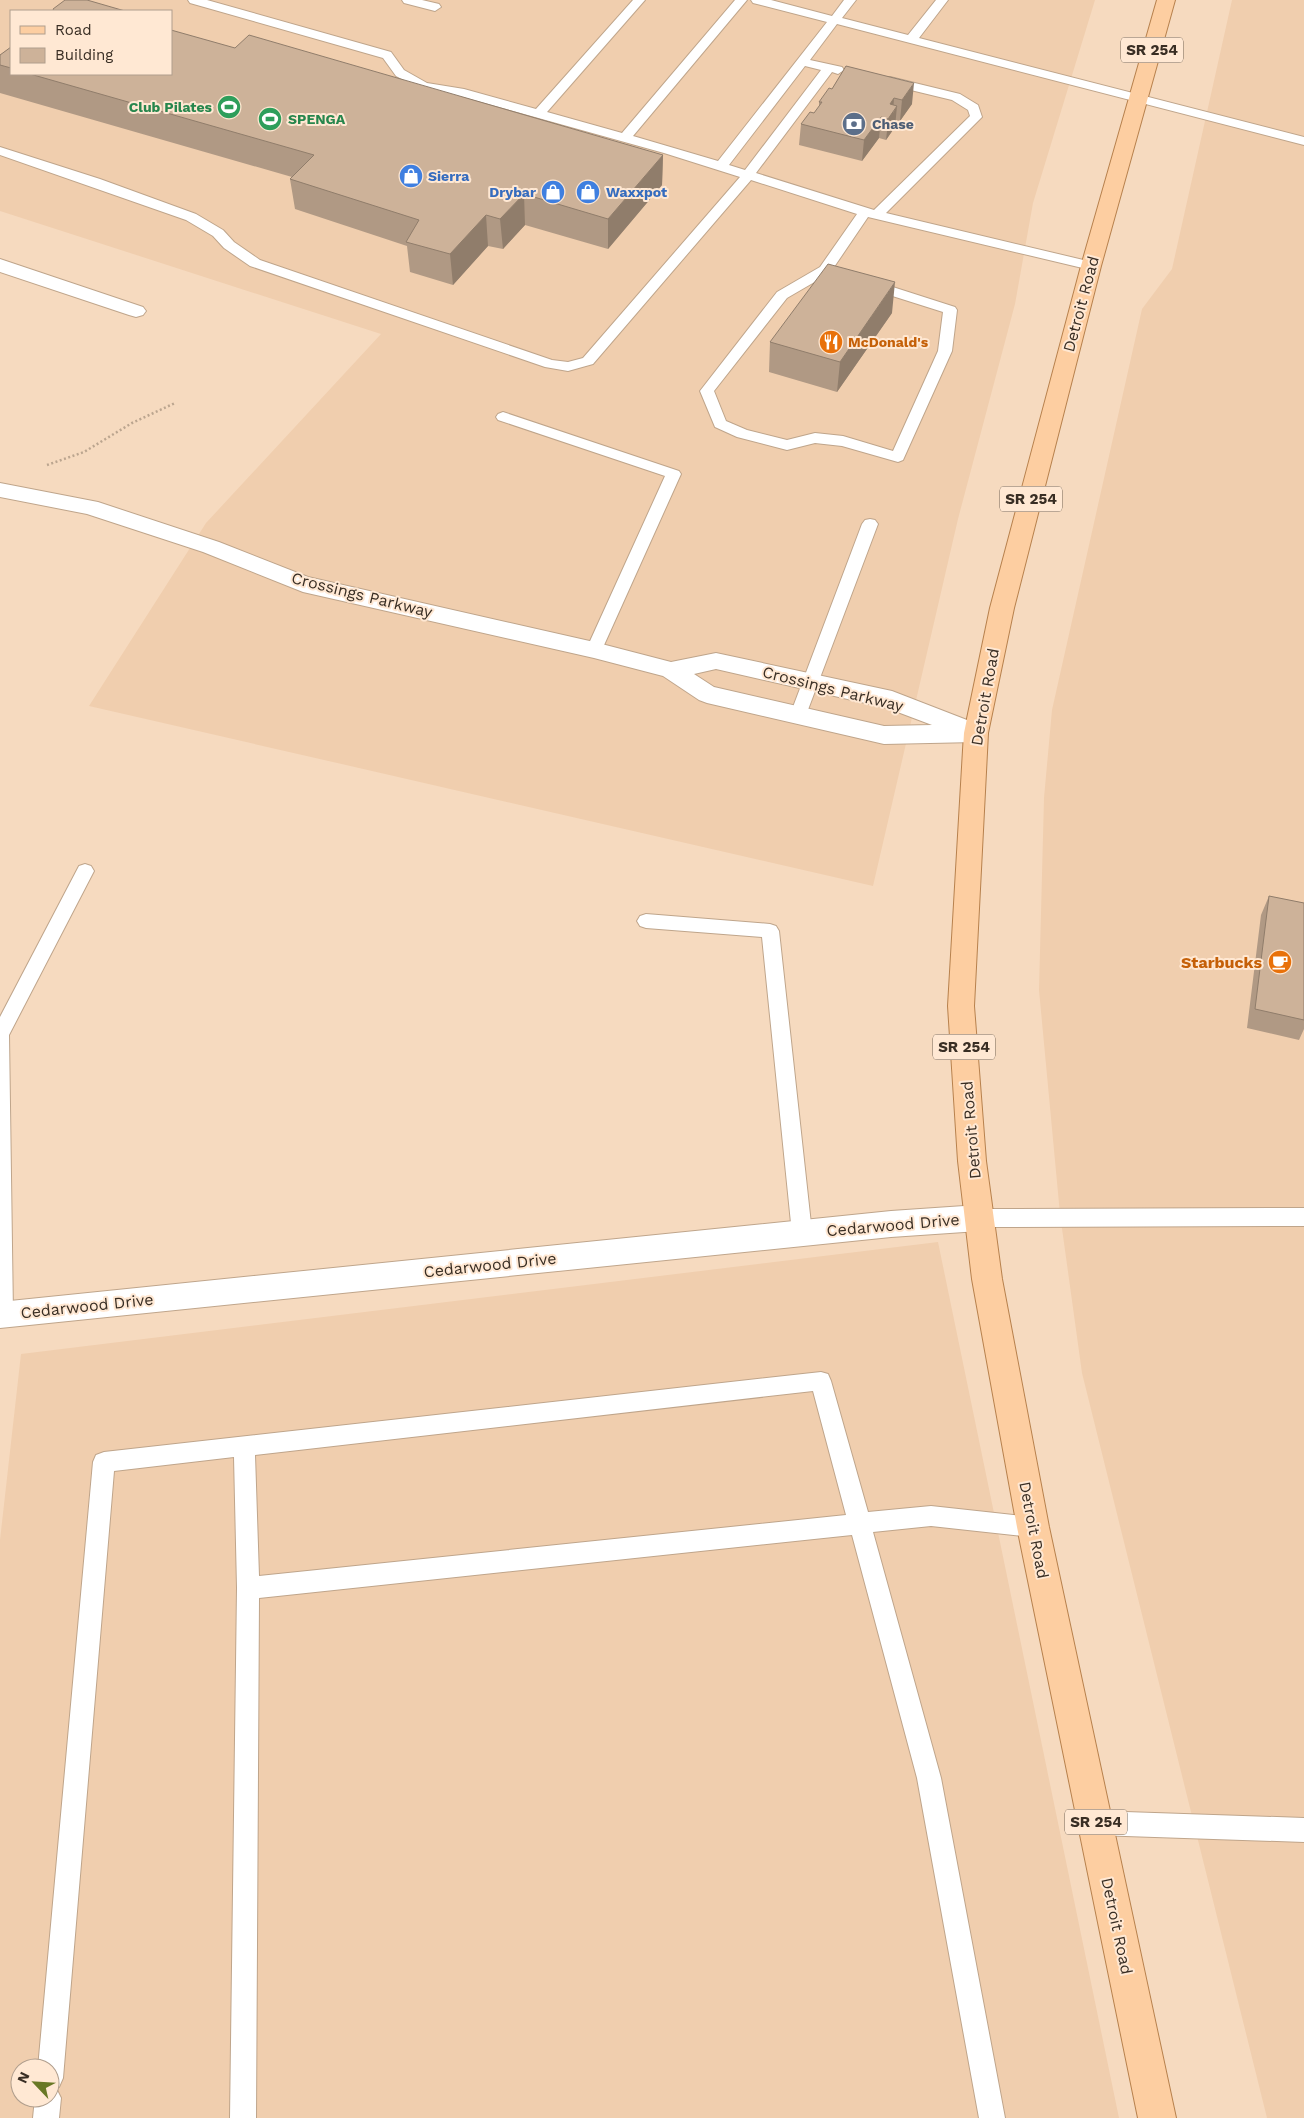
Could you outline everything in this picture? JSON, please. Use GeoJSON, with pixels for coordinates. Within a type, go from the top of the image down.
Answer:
{"type":"FeatureCollection","features":[{"type":"Feature","properties":{"kind":"main road","name":"Detroit Road"},"geometry":{"type":"LineString","coordinates":[[1157,2118],[1033,1527],[987,1279],[972,1161],[961,1006],[976,733],[1002,608],[1091,266],[1166,0]]}},
{"type":"Feature","properties":{"kind":"street"},"geometry":{"type":"LineString","coordinates":[[0,265],[136,311]]}},
{"type":"Feature","properties":{"kind":"street","name":"Crossings Parkway"},"geometry":{"type":"LineString","coordinates":[[0,490],[90,507],[212,547],[303,584],[594,650],[670,670],[707,694],[884,735],[976,733]]}},
{"type":"Feature","properties":{"kind":"street","name":"Crossings Parkway"},"geometry":{"type":"LineString","coordinates":[[670,670],[716,661],[892,700],[976,733]]}},
{"type":"Feature","properties":{"kind":"street","name":"Cedarwood Drive"},"geometry":{"type":"LineString","coordinates":[[2,1315],[802,1234],[979,1218]]}},
{"type":"Feature","properties":{"kind":"lane"},"geometry":{"type":"LineString","coordinates":[[194,0],[387,55],[400,74],[424,86],[464,93],[625,138],[721,166],[871,214],[1091,266]]}},
{"type":"Feature","properties":{"kind":"lane"},"geometry":{"type":"LineString","coordinates":[[408,0],[436,7]]}},
{"type":"Feature","properties":{"kind":"lane"},"geometry":{"type":"LineString","coordinates":[[538,114],[639,0]]}},
{"type":"Feature","properties":{"kind":"lane"},"geometry":{"type":"LineString","coordinates":[[625,138],[741,0]]}},
{"type":"Feature","properties":{"kind":"lane"},"geometry":{"type":"LineString","coordinates":[[757,0],[1304,141]]}},
{"type":"Feature","properties":{"kind":"lane"},"geometry":{"type":"LineString","coordinates":[[721,166],[850,0]]}},
{"type":"Feature","properties":{"kind":"lane"},"geometry":{"type":"LineString","coordinates":[[911,40],[942,0]]}},
{"type":"Feature","properties":{"kind":"lane"},"geometry":{"type":"LineString","coordinates":[[802,62],[847,71]]}},
{"type":"Feature","properties":{"kind":"lane"},"geometry":{"type":"LineString","coordinates":[[0,151],[95,182],[191,217],[218,234],[229,245],[255,263],[550,364],[568,367],[588,361],[748,175],[829,68]]}},
{"type":"Feature","properties":{"kind":"lane"},"geometry":{"type":"LineString","coordinates":[[826,270],[950,310],[945,351],[898,457],[843,441],[815,438],[787,445],[742,434],[720,424],[707,391],[782,295],[826,270],[871,214],[976,117],[974,108],[956,97],[882,79]]}},
{"type":"Feature","properties":{"kind":"lane"},"geometry":{"type":"LineString","coordinates":[[503,417],[674,474],[594,650]]}},
{"type":"Feature","properties":{"kind":"lane"},"geometry":{"type":"LineString","coordinates":[[798,715],[870,524]]}},
{"type":"Feature","properties":{"kind":"lane"},"geometry":{"type":"LineString","coordinates":[[2,1315],[0,1033],[85,871]]}},
{"type":"Feature","properties":{"kind":"lane"},"geometry":{"type":"LineString","coordinates":[[646,921],[770,931],[802,1234]]}},
{"type":"Feature","properties":{"kind":"lane"},"geometry":{"type":"LineString","coordinates":[[979,1218],[1304,1217]]}},
{"type":"Feature","properties":{"kind":"lane"},"geometry":{"type":"LineString","coordinates":[[52,2058],[104,1462],[821,1381],[929,1778],[992,2118]]}},
{"type":"Feature","properties":{"kind":"lane"},"geometry":{"type":"LineString","coordinates":[[243,2118],[248,1588],[244,1446]]}},
{"type":"Feature","properties":{"kind":"lane"},"geometry":{"type":"LineString","coordinates":[[248,1588],[931,1516],[1033,1527]]}},
{"type":"Feature","properties":{"kind":"lane"},"geometry":{"type":"LineString","coordinates":[[1096,1823],[1304,1830]]}},
{"type":"Feature","properties":{"kind":"path"},"geometry":{"type":"LineString","coordinates":[[39,468],[84,452],[132,423],[175,403]]}},
{"type":"Feature","properties":{"kind":"shaded area"},"geometry":{"type":"Polygon","coordinates":[[[0,0],[1095,0],[1033,203],[1015,304],[958,519],[873,886],[89,706],[206,523],[381,334],[0,211],[0,0]]]}},
{"type":"Feature","properties":{"kind":"shaded area"},"geometry":{"type":"Polygon","coordinates":[[[1232,0],[1304,0],[1304,2118],[1267,2118],[1082,1373],[1060,1214],[1039,990],[1044,798],[1052,710],[1142,309],[1172,269],[1232,0]]]}},
{"type":"Feature","properties":{"kind":"shaded area"},"geometry":{"type":"Polygon","coordinates":[[[938,1242],[1119,2118],[0,2118],[0,1540],[21,1354],[938,1242]]]}},
{"type":"Feature","properties":{"kind":"building"},"geometry":{"type":"Polygon","coordinates":[[[65,0],[87,0],[122,10],[54,10],[65,0]]]}},
{"type":"Feature","properties":{"kind":"building"},"geometry":{"type":"Polygon","coordinates":[[[172,30],[235,48],[249,35],[663,155],[608,219],[524,194],[500,219],[486,215],[450,254],[406,242],[419,220],[290,179],[314,155],[34,75],[172,75],[172,30]]]}},
{"type":"Feature","properties":{"kind":"building"},"geometry":{"type":"Polygon","coordinates":[[[10,48],[10,68],[0,65],[0,55],[10,48]]]}},
{"type":"Feature","properties":{"kind":"building"},"geometry":{"type":"Polygon","coordinates":[[[846,66],[914,83],[902,100],[894,98],[890,104],[897,106],[888,119],[881,117],[864,140],[801,124],[810,112],[814,113],[822,102],[819,102],[829,88],[832,89],[846,66]]]}},
{"type":"Feature","properties":{"kind":"building"},"geometry":{"type":"Polygon","coordinates":[[[828,264],[895,282],[840,362],[770,342],[828,264]]]}},
{"type":"Feature","properties":{"kind":"building","name":"Starbucks"},"geometry":{"type":"Polygon","coordinates":[[[1269,896],[1304,903],[1304,1020],[1255,1009],[1269,896]]]}},
{"type":"Feature","properties":{"kind":"place","name":"Club Pilates"},"geometry":{"type":"Point","coordinates":[229,107]}},
{"type":"Feature","properties":{"kind":"place","name":"SPENGA"},"geometry":{"type":"Point","coordinates":[270,119]}},
{"type":"Feature","properties":{"kind":"place","name":"Chase"},"geometry":{"type":"Point","coordinates":[854,124]}},
{"type":"Feature","properties":{"kind":"place","name":"Sierra"},"geometry":{"type":"Point","coordinates":[411,176]}},
{"type":"Feature","properties":{"kind":"place","name":"Drybar"},"geometry":{"type":"Point","coordinates":[553,192]}},
{"type":"Feature","properties":{"kind":"place","name":"Waxxpot"},"geometry":{"type":"Point","coordinates":[588,192]}},
{"type":"Feature","properties":{"kind":"place","name":"McDonald's"},"geometry":{"type":"Point","coordinates":[831,342]}},
{"type":"Feature","properties":{"kind":"place","name":"Starbucks"},"geometry":{"type":"Point","coordinates":[1280,962]}}]}
